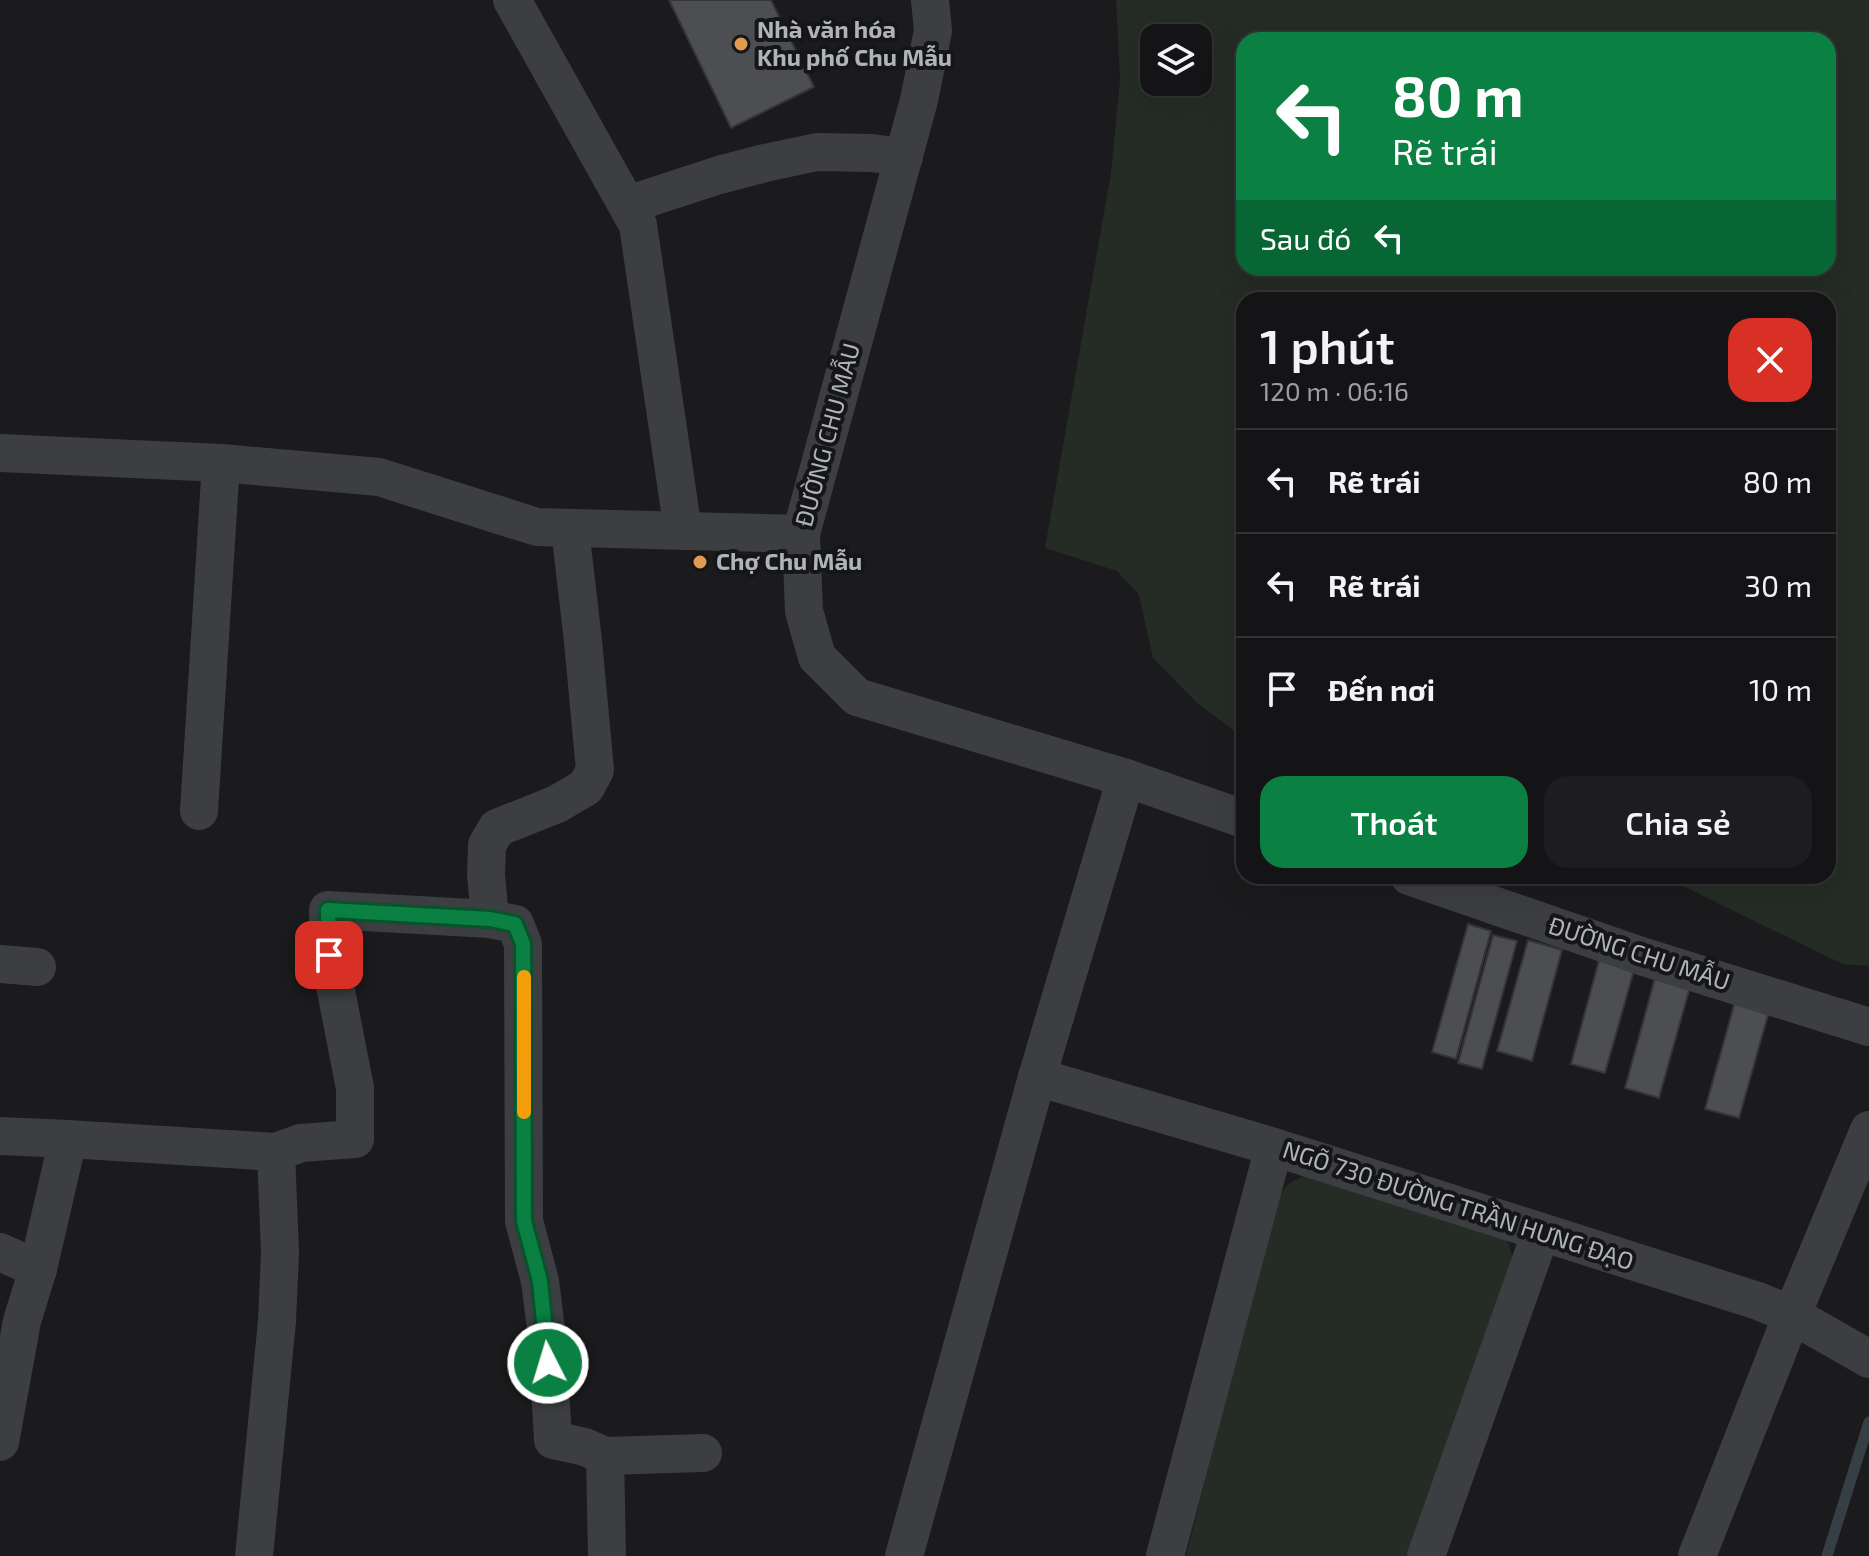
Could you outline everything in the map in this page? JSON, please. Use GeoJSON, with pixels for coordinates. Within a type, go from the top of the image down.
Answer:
{"type":"FeatureCollection","features":[{"type":"Feature","properties":{"kind":"street"},"geometry":{"type":"LineString","coordinates":[[512,0],[638,225],[683,531]]}},
{"type":"Feature","properties":{"kind":"street","name":"ĐƯỜNG CHU MẪU"},"geometry":{"type":"LineString","coordinates":[[930,0],[933,31],[919,100],[801,534],[804,611],[817,657],[857,697],[1126,778],[1236,816]]}},
{"type":"Feature","properties":{"kind":"street"},"geometry":{"type":"LineString","coordinates":[[627,205],[719,175],[817,152],[904,157]]}},
{"type":"Feature","properties":{"kind":"street"},"geometry":{"type":"LineString","coordinates":[[0,453],[221,463],[379,477],[537,527],[801,534]]}},
{"type":"Feature","properties":{"kind":"street"},"geometry":{"type":"LineString","coordinates":[[199,811],[221,463]]}},
{"type":"Feature","properties":{"kind":"street"},"geometry":{"type":"LineString","coordinates":[[490,919],[487,845],[497,828],[557,804],[586,787],[595,770],[570,529]]}},
{"type":"Feature","properties":{"kind":"street"},"geometry":{"type":"LineString","coordinates":[[904,1556],[1037,1077],[1126,778]]}},
{"type":"Feature","properties":{"kind":"street","name":"ĐƯỜNG CHU MẪU"},"geometry":{"type":"LineString","coordinates":[[1432,884],[1641,956],[1869,1027]]}},
{"type":"Feature","properties":{"kind":"street"},"geometry":{"type":"LineString","coordinates":[[0,1136],[276,1152],[301,1143],[355,1139],[355,1088],[329,955],[328,910],[490,919],[515,924],[523,944],[524,1221],[540,1281],[547,1337],[553,1440],[585,1447],[605,1456],[703,1453]]}},
{"type":"Feature","properties":{"kind":"street","name":"NGÕ 730 ĐƯỜNG TRẦN HƯNG ĐẠO"},"geometry":{"type":"LineString","coordinates":[[1037,1077],[1274,1147],[1758,1301],[1869,1359]]}},
{"type":"Feature","properties":{"kind":"street"},"geometry":{"type":"LineString","coordinates":[[1697,1556],[1807,1324],[1869,1130]]}},
{"type":"Feature","properties":{"kind":"street"},"geometry":{"type":"LineString","coordinates":[[0,1442],[22,1321],[38,1269],[68,1139]]}},
{"type":"Feature","properties":{"kind":"street"},"geometry":{"type":"LineString","coordinates":[[1165,1556],[1274,1147]]}},
{"type":"Feature","properties":{"kind":"street"},"geometry":{"type":"LineString","coordinates":[[254,1556],[277,1321],[280,1252],[276,1152]]}},
{"type":"Feature","properties":{"kind":"street"},"geometry":{"type":"LineString","coordinates":[[1426,1556],[1541,1232]]}},
{"type":"Feature","properties":{"kind":"street"},"geometry":{"type":"LineString","coordinates":[[0,1252],[38,1269]]}},
{"type":"Feature","properties":{"kind":"street"},"geometry":{"type":"LineString","coordinates":[[605,1456],[607,1556]]}},
{"type":"Feature","properties":{"kind":"shaded area"},"geometry":{"type":"Polygon","coordinates":[[[1116,0],[1869,0],[1869,966],[1843,964],[1680,884],[1836,884],[1836,292],[1236,292],[1236,732],[1197,703],[1153,658],[1139,595],[1117,571],[1045,548],[1111,173],[1120,80],[1116,0]]]}},
{"type":"Feature","properties":{"kind":"shaded area"},"geometry":{"type":"Polygon","coordinates":[[[1315,1173],[1498,1228],[1509,1245],[1513,1260],[1410,1556],[1186,1556],[1273,1211],[1288,1185],[1315,1173]]]}},
{"type":"Feature","properties":{"kind":"building","name":"Nhà văn hóa Khu phố Chu Mẫu"},"geometry":{"type":"Polygon","coordinates":[[[669,0],[771,0],[814,87],[731,128],[669,0]]]}},
{"type":"Feature","properties":{"kind":"building"},"geometry":{"type":"Polygon","coordinates":[[[1468,924],[1491,931],[1456,1059],[1432,1052],[1468,924]]]}},
{"type":"Feature","properties":{"kind":"building"},"geometry":{"type":"Polygon","coordinates":[[[1493,935],[1517,941],[1482,1069],[1458,1063],[1493,935]]]}},
{"type":"Feature","properties":{"kind":"building"},"geometry":{"type":"Polygon","coordinates":[[[1528,940],[1562,950],[1532,1061],[1497,1051],[1528,940]]]}},
{"type":"Feature","properties":{"kind":"building"},"geometry":{"type":"Polygon","coordinates":[[[1601,953],[1636,963],[1605,1073],[1571,1064],[1601,953]]]}},
{"type":"Feature","properties":{"kind":"building"},"geometry":{"type":"Polygon","coordinates":[[[1655,978],[1690,987],[1659,1098],[1625,1088],[1655,978]]]}},
{"type":"Feature","properties":{"kind":"building"},"geometry":{"type":"Polygon","coordinates":[[[1736,998],[1770,1008],[1739,1118],[1705,1109],[1736,998]]]}},
{"type":"Feature","properties":{"kind":"waterway"},"geometry":{"type":"LineString","coordinates":[[1827,1556],[1869,1422]]}},
{"type":"Feature","properties":{"kind":"slow traffic"},"geometry":{"type":"LineString","coordinates":[[524,977],[524,1112]]}},
{"type":"Feature","properties":{"kind":"place","name":"Nhà văn hóa Khu phố Chu Mẫu"},"geometry":{"type":"Point","coordinates":[741,44]}},
{"type":"Feature","properties":{"kind":"place","name":"Chợ Chu Mẫu"},"geometry":{"type":"Point","coordinates":[700,562]}},
{"type":"Feature","properties":{"kind":"route"},"geometry":{"type":"LineString","coordinates":[[329,955],[328,910],[490,919],[515,924],[523,944],[525,992],[524,1221],[540,1281],[548,1363]]}}]}
